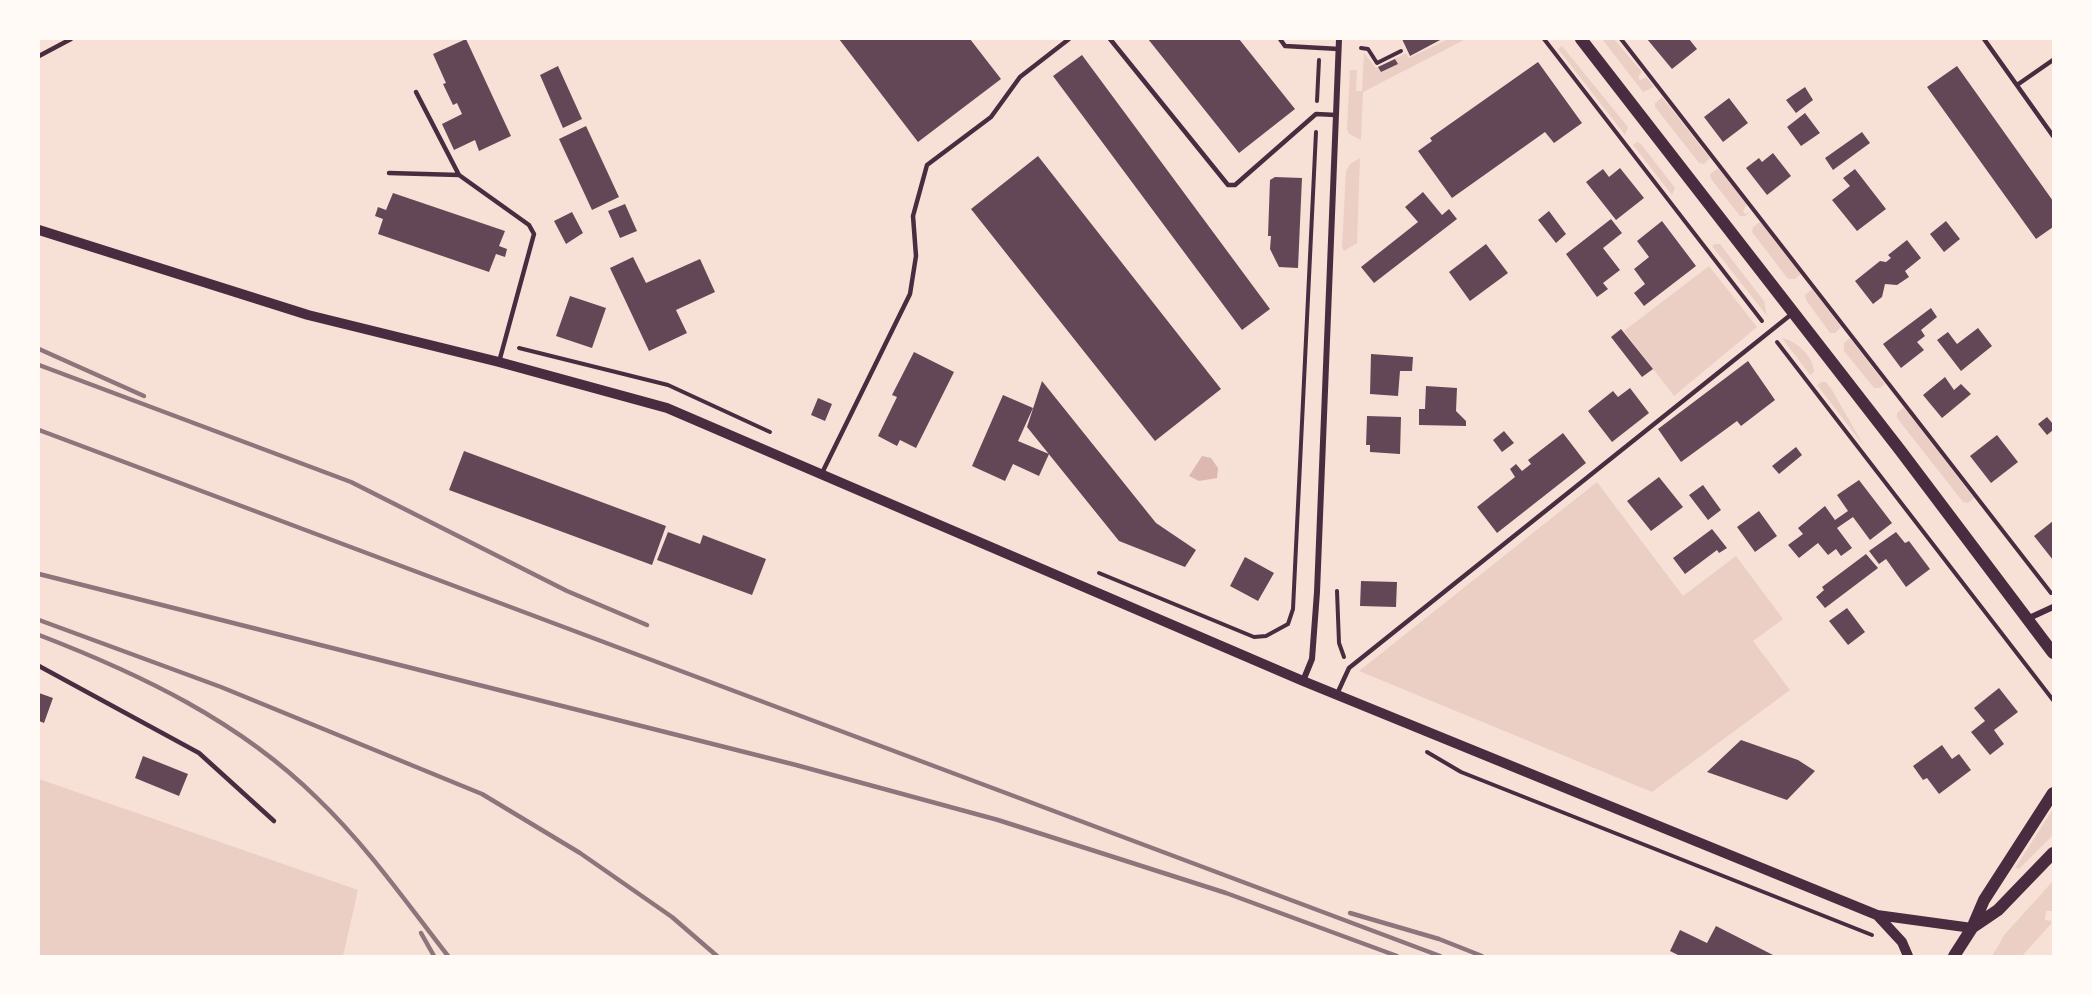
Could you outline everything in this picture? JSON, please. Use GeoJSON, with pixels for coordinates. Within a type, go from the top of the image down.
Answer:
{"type":"FeatureCollection","features":[{"type":"Feature","properties":{"kind":"main road"},"geometry":{"type":"LineString","coordinates":[[1581,39],[1900,450],[2053,653]]}},
{"type":"Feature","properties":{"kind":"main road"},"geometry":{"type":"LineString","coordinates":[[1954,956],[1972,928],[1984,900],[2053,793]]}},
{"type":"Feature","properties":{"kind":"main road"},"geometry":{"type":"LineString","coordinates":[[1972,928],[1998,910],[2053,853]]}},
{"type":"Feature","properties":{"kind":"street"},"geometry":{"type":"LineString","coordinates":[[1304,681],[1312,659],[1317,592],[1339,39]]}},
{"type":"Feature","properties":{"kind":"street"},"geometry":{"type":"LineString","coordinates":[[39,231],[308,315],[499,362],[667,408],[1304,681],[1877,915],[1972,928]]}},
{"type":"Feature","properties":{"kind":"street"},"geometry":{"type":"LineString","coordinates":[[2027,619],[2053,607]]}},
{"type":"Feature","properties":{"kind":"street"},"geometry":{"type":"LineString","coordinates":[[1877,915],[1902,942],[1908,956]]}},
{"type":"Feature","properties":{"kind":"lane"},"geometry":{"type":"LineString","coordinates":[[39,56],[71,39]]}},
{"type":"Feature","properties":{"kind":"lane"},"geometry":{"type":"LineString","coordinates":[[822,474],[910,294],[916,256],[913,216],[927,165],[991,117],[1020,77],[1069,39]]}},
{"type":"Feature","properties":{"kind":"lane"},"geometry":{"type":"LineString","coordinates":[[1110,39],[1228,186],[1235,185],[1317,114],[1336,115]]}},
{"type":"Feature","properties":{"kind":"lane"},"geometry":{"type":"LineString","coordinates":[[1280,39],[1285,46],[1339,49]]}},
{"type":"Feature","properties":{"kind":"lane"},"geometry":{"type":"LineString","coordinates":[[1984,39],[2053,136]]}},
{"type":"Feature","properties":{"kind":"lane"},"geometry":{"type":"LineString","coordinates":[[2017,85],[2053,60]]}},
{"type":"Feature","properties":{"kind":"lane"},"geometry":{"type":"LineString","coordinates":[[416,92],[459,175],[529,225],[534,234],[499,362]]}},
{"type":"Feature","properties":{"kind":"lane"},"geometry":{"type":"LineString","coordinates":[[389,173],[459,175]]}},
{"type":"Feature","properties":{"kind":"lane"},"geometry":{"type":"LineString","coordinates":[[1337,694],[1349,668],[1793,313]]}},
{"type":"Feature","properties":{"kind":"lane"},"geometry":{"type":"LineString","coordinates":[[39,666],[199,753],[274,821]]}},
{"type":"Feature","properties":{"kind":"path"},"geometry":{"type":"LineString","coordinates":[[1544,39],[2053,700]]}},
{"type":"Feature","properties":{"kind":"path"},"geometry":{"type":"LineString","coordinates":[[1621,39],[2052,594]]}},
{"type":"Feature","properties":{"kind":"path"},"geometry":{"type":"LineString","coordinates":[[1361,48],[1368,49],[1377,63],[1401,51]]}},
{"type":"Feature","properties":{"kind":"path"},"geometry":{"type":"LineString","coordinates":[[1091,570],[1254,637],[1266,636],[1288,624],[1293,609],[1319,58]]}},
{"type":"Feature","properties":{"kind":"path"},"geometry":{"type":"LineString","coordinates":[[1337,591],[1339,644],[1345,661]]}},
{"type":"Feature","properties":{"kind":"path"},"geometry":{"type":"LineString","coordinates":[[1418,746],[1461,771],[1882,940]]}},
{"type":"Feature","properties":{"kind":"shaded area"},"geometry":{"type":"Polygon","coordinates":[[[1448,39],[1466,39],[1363,92],[1361,140],[1349,134],[1347,129],[1350,70],[1357,70],[1356,91],[1362,91],[1364,53],[1376,68],[1406,53],[1409,58],[1448,39]]]}},
{"type":"Feature","properties":{"kind":"shaded area"},"geometry":{"type":"Polygon","coordinates":[[[1602,39],[1614,39],[1642,72],[1638,77],[1640,80],[1646,77],[1654,87],[1643,92],[1602,39]]]}},
{"type":"Feature","properties":{"kind":"shaded area"},"geometry":{"type":"Polygon","coordinates":[[[1562,46],[1628,127],[1625,135],[1558,49],[1562,46]]]}},
{"type":"Feature","properties":{"kind":"shaded area"},"geometry":{"type":"Polygon","coordinates":[[[1662,97],[1710,158],[1704,164],[1699,163],[1655,107],[1655,103],[1662,97]]]}},
{"type":"Feature","properties":{"kind":"shaded area"},"geometry":{"type":"Polygon","coordinates":[[[1637,142],[1641,144],[1675,188],[1672,195],[1633,145],[1637,142]]]}},
{"type":"Feature","properties":{"kind":"shaded area"},"geometry":{"type":"Polygon","coordinates":[[[1360,158],[1357,243],[1344,251],[1342,247],[1346,171],[1350,164],[1360,158]]]}},
{"type":"Feature","properties":{"kind":"shaded area"},"geometry":{"type":"Polygon","coordinates":[[[1718,168],[1747,204],[1743,211],[1745,214],[1751,211],[1745,216],[1740,216],[1711,179],[1710,174],[1718,168]]]}},
{"type":"Feature","properties":{"kind":"shaded area"},"geometry":{"type":"Polygon","coordinates":[[[1760,222],[1801,274],[1795,279],[1788,279],[1752,232],[1753,227],[1760,222]]]}},
{"type":"Feature","properties":{"kind":"shaded area"},"geometry":{"type":"Polygon","coordinates":[[[1720,244],[1764,301],[1767,316],[1712,246],[1720,244]]]}},
{"type":"Feature","properties":{"kind":"shaded area"},"geometry":{"type":"Polygon","coordinates":[[[1709,266],[1757,327],[1674,396],[1624,331],[1709,266]]]}},
{"type":"Feature","properties":{"kind":"shaded area"},"geometry":{"type":"Polygon","coordinates":[[[1812,289],[1841,327],[1835,333],[1830,333],[1806,300],[1805,295],[1812,289]]]}},
{"type":"Feature","properties":{"kind":"shaded area"},"geometry":{"type":"Polygon","coordinates":[[[1782,338],[1793,342],[1808,355],[1814,372],[1810,375],[1782,338]]]}},
{"type":"Feature","properties":{"kind":"shaded area"},"geometry":{"type":"Polygon","coordinates":[[[1850,338],[1885,384],[1880,388],[1874,388],[1844,351],[1844,343],[1850,338]]]}},
{"type":"Feature","properties":{"kind":"shaded area"},"geometry":{"type":"Polygon","coordinates":[[[1826,382],[1832,390],[1864,446],[1817,385],[1826,382]]]}},
{"type":"Feature","properties":{"kind":"shaded area"},"geometry":{"type":"Polygon","coordinates":[[[1904,407],[1974,498],[1968,503],[1963,502],[1897,418],[1897,413],[1904,407]]]}},
{"type":"Feature","properties":{"kind":"shaded area"},"geometry":{"type":"Polygon","coordinates":[[[1202,456],[1211,458],[1218,468],[1217,478],[1199,481],[1189,476],[1202,456]]]}},
{"type":"Feature","properties":{"kind":"shaded area"},"geometry":{"type":"Polygon","coordinates":[[[1597,482],[1683,596],[1736,556],[1783,619],[1753,641],[1790,690],[1652,792],[1359,671],[1597,482]]]}},
{"type":"Feature","properties":{"kind":"shaded area"},"geometry":{"type":"Polygon","coordinates":[[[39,779],[358,890],[343,956],[39,956],[39,779]]]}},
{"type":"Feature","properties":{"kind":"shaded area"},"geometry":{"type":"Polygon","coordinates":[[[2053,809],[2053,835],[2019,869],[2015,868],[2053,809]]]}},
{"type":"Feature","properties":{"kind":"shaded area"},"geometry":{"type":"Polygon","coordinates":[[[2053,881],[2053,911],[2046,911],[2045,920],[2051,921],[2051,924],[2022,956],[1992,956],[2005,934],[2053,881]]]}},
{"type":"Feature","properties":{"kind":"building"},"geometry":{"type":"Polygon","coordinates":[[[466,39],[511,136],[479,151],[475,140],[454,150],[442,124],[462,114],[457,103],[453,105],[433,54],[466,39]]]}},
{"type":"Feature","properties":{"kind":"building"},"geometry":{"type":"Polygon","coordinates":[[[839,39],[970,39],[1001,79],[918,142],[839,39]]]}},
{"type":"Feature","properties":{"kind":"building"},"geometry":{"type":"Polygon","coordinates":[[[1148,39],[1239,39],[1295,109],[1239,153],[1148,39]]]}},
{"type":"Feature","properties":{"kind":"building"},"geometry":{"type":"Polygon","coordinates":[[[1402,39],[1442,39],[1410,56],[1402,39]]]}},
{"type":"Feature","properties":{"kind":"building"},"geometry":{"type":"Polygon","coordinates":[[[1647,39],[1689,39],[1697,49],[1672,69],[1647,39]]]}},
{"type":"Feature","properties":{"kind":"building"},"geometry":{"type":"Polygon","coordinates":[[[1082,55],[1270,309],[1242,330],[1053,76],[1082,55]]]}},
{"type":"Feature","properties":{"kind":"building"},"geometry":{"type":"Polygon","coordinates":[[[1395,59],[1398,64],[1381,72],[1378,67],[1395,59]]]}},
{"type":"Feature","properties":{"kind":"building"},"geometry":{"type":"Polygon","coordinates":[[[1538,62],[1582,123],[1554,143],[1545,132],[1452,198],[1418,151],[1432,141],[1430,138],[1538,62]]]}},
{"type":"Feature","properties":{"kind":"building"},"geometry":{"type":"Polygon","coordinates":[[[558,66],[582,119],[563,128],[540,75],[558,66]]]}},
{"type":"Feature","properties":{"kind":"building"},"geometry":{"type":"Polygon","coordinates":[[[1957,66],[2053,201],[2053,227],[2036,239],[1927,87],[1957,66]]]}},
{"type":"Feature","properties":{"kind":"building"},"geometry":{"type":"Polygon","coordinates":[[[1805,87],[1813,100],[1796,113],[1786,100],[1805,87]]]}},
{"type":"Feature","properties":{"kind":"building"},"geometry":{"type":"Polygon","coordinates":[[[1729,98],[1748,123],[1723,142],[1704,117],[1729,98]]]}},
{"type":"Feature","properties":{"kind":"building"},"geometry":{"type":"Polygon","coordinates":[[[1805,113],[1820,133],[1801,146],[1787,127],[1805,113]]]}},
{"type":"Feature","properties":{"kind":"building"},"geometry":{"type":"Polygon","coordinates":[[[586,126],[619,197],[592,210],[559,139],[586,126]]]}},
{"type":"Feature","properties":{"kind":"building"},"geometry":{"type":"Polygon","coordinates":[[[1862,132],[1870,143],[1833,170],[1825,158],[1862,132]]]}},
{"type":"Feature","properties":{"kind":"building"},"geometry":{"type":"Polygon","coordinates":[[[1773,153],[1791,176],[1767,195],[1746,168],[1759,158],[1762,162],[1773,153]]]}},
{"type":"Feature","properties":{"kind":"building"},"geometry":{"type":"Polygon","coordinates":[[[1038,156],[1221,389],[1155,441],[971,209],[1038,156]]]}},
{"type":"Feature","properties":{"kind":"building"},"geometry":{"type":"Polygon","coordinates":[[[1620,168],[1644,198],[1616,220],[1586,182],[1603,169],[1609,177],[1620,168]]]}},
{"type":"Feature","properties":{"kind":"building"},"geometry":{"type":"Polygon","coordinates":[[[1855,169],[1886,209],[1857,231],[1832,200],[1850,186],[1843,178],[1855,169]]]}},
{"type":"Feature","properties":{"kind":"building"},"geometry":{"type":"Polygon","coordinates":[[[1275,177],[1302,178],[1298,268],[1279,267],[1270,249],[1271,236],[1268,236],[1270,180],[1275,177]]]}},
{"type":"Feature","properties":{"kind":"building"},"geometry":{"type":"Polygon","coordinates":[[[1423,192],[1442,215],[1449,209],[1457,219],[1374,283],[1361,267],[1418,222],[1405,207],[1423,192]]]}},
{"type":"Feature","properties":{"kind":"building"},"geometry":{"type":"Polygon","coordinates":[[[393,193],[505,231],[499,246],[507,249],[505,257],[496,254],[489,272],[378,234],[383,219],[375,216],[378,207],[386,210],[393,193]]]}},
{"type":"Feature","properties":{"kind":"building"},"geometry":{"type":"Polygon","coordinates":[[[625,204],[637,231],[620,238],[608,211],[625,204]]]}},
{"type":"Feature","properties":{"kind":"building"},"geometry":{"type":"Polygon","coordinates":[[[1549,211],[1566,234],[1556,243],[1538,220],[1549,211]]]}},
{"type":"Feature","properties":{"kind":"building"},"geometry":{"type":"Polygon","coordinates":[[[572,212],[583,233],[566,244],[554,221],[572,212]]]}},
{"type":"Feature","properties":{"kind":"building"},"geometry":{"type":"Polygon","coordinates":[[[1611,219],[1622,233],[1603,248],[1620,270],[1603,283],[1608,289],[1597,297],[1566,254],[1611,219]]]}},
{"type":"Feature","properties":{"kind":"building"},"geometry":{"type":"Polygon","coordinates":[[[1662,221],[1696,266],[1644,306],[1634,293],[1645,284],[1634,269],[1649,257],[1637,241],[1662,221]]]}},
{"type":"Feature","properties":{"kind":"building"},"geometry":{"type":"Polygon","coordinates":[[[1946,221],[1960,239],[1944,252],[1930,234],[1946,221]]]}},
{"type":"Feature","properties":{"kind":"building"},"geometry":{"type":"Polygon","coordinates":[[[1907,240],[1921,258],[1905,271],[1909,277],[1897,285],[1885,284],[1882,297],[1873,304],[1855,281],[1880,261],[1886,262],[1891,258],[1888,255],[1907,240]]]}},
{"type":"Feature","properties":{"kind":"building"},"geometry":{"type":"Polygon","coordinates":[[[1486,244],[1508,273],[1470,301],[1449,272],[1486,244]]]}},
{"type":"Feature","properties":{"kind":"building"},"geometry":{"type":"Polygon","coordinates":[[[633,257],[646,283],[700,259],[715,292],[676,310],[687,333],[649,351],[610,268],[633,257]]]}},
{"type":"Feature","properties":{"kind":"building"},"geometry":{"type":"Polygon","coordinates":[[[570,296],[606,308],[592,348],[556,336],[570,296]]]}},
{"type":"Feature","properties":{"kind":"building"},"geometry":{"type":"Polygon","coordinates":[[[1931,308],[1937,317],[1921,330],[1925,336],[1917,342],[1924,350],[1901,368],[1883,344],[1931,308]]]}},
{"type":"Feature","properties":{"kind":"building"},"geometry":{"type":"Polygon","coordinates":[[[1978,328],[1992,346],[1961,371],[1937,340],[1948,332],[1957,344],[1978,328]]]}},
{"type":"Feature","properties":{"kind":"building"},"geometry":{"type":"Polygon","coordinates":[[[1621,329],[1653,369],[1642,377],[1611,337],[1621,329]]]}},
{"type":"Feature","properties":{"kind":"building"},"geometry":{"type":"Polygon","coordinates":[[[914,352],[954,372],[916,448],[900,440],[897,446],[878,436],[897,397],[892,395],[914,352]]]}},
{"type":"Feature","properties":{"kind":"building"},"geometry":{"type":"Polygon","coordinates":[[[1371,354],[1413,357],[1412,371],[1400,371],[1398,396],[1370,394],[1371,354]]]}},
{"type":"Feature","properties":{"kind":"building"},"geometry":{"type":"Polygon","coordinates":[[[1748,361],[1775,400],[1741,426],[1737,421],[1681,462],[1658,429],[1748,361]]]}},
{"type":"Feature","properties":{"kind":"building"},"geometry":{"type":"Polygon","coordinates":[[[1945,377],[1954,390],[1961,384],[1971,394],[1942,418],[1923,395],[1945,377]]]}},
{"type":"Feature","properties":{"kind":"building"},"geometry":{"type":"Polygon","coordinates":[[[1042,381],[1156,523],[1196,550],[1185,567],[1119,541],[1027,427],[1042,381]]]}},
{"type":"Feature","properties":{"kind":"building"},"geometry":{"type":"Polygon","coordinates":[[[1426,386],[1457,388],[1456,411],[1466,421],[1466,426],[1419,425],[1419,409],[1425,409],[1426,386]]]}},
{"type":"Feature","properties":{"kind":"building"},"geometry":{"type":"Polygon","coordinates":[[[1630,388],[1649,413],[1612,442],[1588,411],[1613,391],[1618,397],[1630,388]]]}},
{"type":"Feature","properties":{"kind":"building"},"geometry":{"type":"Polygon","coordinates":[[[1003,395],[1033,408],[1018,441],[1049,454],[1039,476],[1013,464],[1005,481],[972,466],[1003,395]]]}},
{"type":"Feature","properties":{"kind":"building"},"geometry":{"type":"Polygon","coordinates":[[[818,398],[832,404],[825,421],[811,415],[818,398]]]}},
{"type":"Feature","properties":{"kind":"building"},"geometry":{"type":"Polygon","coordinates":[[[1367,416],[1401,417],[1400,454],[1370,452],[1370,445],[1366,445],[1367,416]]]}},
{"type":"Feature","properties":{"kind":"building"},"geometry":{"type":"Polygon","coordinates":[[[2047,417],[2053,424],[2053,430],[2047,435],[2038,424],[2047,417]]]}},
{"type":"Feature","properties":{"kind":"building"},"geometry":{"type":"Polygon","coordinates":[[[1504,431],[1514,443],[1502,452],[1493,440],[1504,431]]]}},
{"type":"Feature","properties":{"kind":"building"},"geometry":{"type":"Polygon","coordinates":[[[1563,433],[1586,463],[1497,533],[1477,507],[1515,477],[1510,469],[1516,464],[1522,471],[1531,464],[1528,460],[1563,433]]]}},
{"type":"Feature","properties":{"kind":"building"},"geometry":{"type":"Polygon","coordinates":[[[1997,435],[2018,462],[1991,483],[1970,456],[1997,435]]]}},
{"type":"Feature","properties":{"kind":"building"},"geometry":{"type":"Polygon","coordinates":[[[1796,447],[1802,455],[1779,474],[1772,466],[1796,447]]]}},
{"type":"Feature","properties":{"kind":"building"},"geometry":{"type":"Polygon","coordinates":[[[464,451],[666,526],[652,565],[449,490],[464,451]]]}},
{"type":"Feature","properties":{"kind":"building"},"geometry":{"type":"Polygon","coordinates":[[[1659,477],[1683,507],[1651,531],[1627,501],[1659,477]]]}},
{"type":"Feature","properties":{"kind":"building"},"geometry":{"type":"Polygon","coordinates":[[[1859,480],[1892,523],[1870,540],[1853,517],[1837,528],[1852,548],[1841,556],[1836,549],[1828,555],[1818,543],[1799,558],[1788,545],[1803,534],[1798,528],[1825,506],[1835,520],[1848,511],[1837,495],[1859,480]]]}},
{"type":"Feature","properties":{"kind":"building"},"geometry":{"type":"Polygon","coordinates":[[[1703,485],[1721,510],[1708,520],[1689,495],[1703,485]]]}},
{"type":"Feature","properties":{"kind":"building"},"geometry":{"type":"Polygon","coordinates":[[[1759,511],[1777,536],[1755,552],[1737,527],[1759,511]]]}},
{"type":"Feature","properties":{"kind":"building"},"geometry":{"type":"Polygon","coordinates":[[[2053,521],[2053,560],[2034,536],[2053,521]]]}},
{"type":"Feature","properties":{"kind":"building"},"geometry":{"type":"Polygon","coordinates":[[[1712,529],[1727,548],[1719,553],[1717,550],[1685,574],[1673,558],[1712,529]]]}},
{"type":"Feature","properties":{"kind":"building"},"geometry":{"type":"Polygon","coordinates":[[[668,532],[700,544],[703,535],[766,559],[752,595],[657,560],[668,532]]]}},
{"type":"Feature","properties":{"kind":"building"},"geometry":{"type":"Polygon","coordinates":[[[1896,532],[1905,543],[1909,541],[1930,569],[1906,587],[1886,559],[1879,564],[1869,551],[1896,532]]]}},
{"type":"Feature","properties":{"kind":"building"},"geometry":{"type":"Polygon","coordinates":[[[1866,554],[1878,568],[1825,608],[1816,597],[1824,590],[1822,587],[1866,554]]]}},
{"type":"Feature","properties":{"kind":"building"},"geometry":{"type":"Polygon","coordinates":[[[1245,557],[1274,573],[1258,601],[1230,586],[1245,557]]]}},
{"type":"Feature","properties":{"kind":"building"},"geometry":{"type":"Polygon","coordinates":[[[1361,581],[1397,582],[1396,607],[1360,606],[1361,581]]]}},
{"type":"Feature","properties":{"kind":"building"},"geometry":{"type":"Polygon","coordinates":[[[1847,608],[1865,632],[1848,645],[1829,621],[1847,608]]]}},
{"type":"Feature","properties":{"kind":"building"},"geometry":{"type":"Polygon","coordinates":[[[1999,688],[2018,712],[1994,730],[2004,744],[1990,755],[1971,732],[1985,721],[1974,708],[1999,688]]]}},
{"type":"Feature","properties":{"kind":"building"},"geometry":{"type":"Polygon","coordinates":[[[39,693],[53,698],[44,723],[39,721],[39,693]]]}},
{"type":"Feature","properties":{"kind":"building"},"geometry":{"type":"Polygon","coordinates":[[[1741,740],[1798,760],[1815,771],[1787,800],[1707,772],[1741,740]]]}},
{"type":"Feature","properties":{"kind":"building"},"geometry":{"type":"Polygon","coordinates":[[[1942,745],[1952,759],[1959,754],[1971,770],[1939,794],[1927,778],[1923,780],[1913,766],[1942,745]]]}},
{"type":"Feature","properties":{"kind":"building"},"geometry":{"type":"Polygon","coordinates":[[[143,756],[188,774],[179,796],[135,778],[143,756]]]}},
{"type":"Feature","properties":{"kind":"building"},"geometry":{"type":"Polygon","coordinates":[[[1716,926],[1775,956],[1680,956],[1670,951],[1680,930],[1707,943],[1716,926]]]}},
{"type":"Feature","properties":{"kind":"railway"},"geometry":{"type":"LineString","coordinates":[[39,349],[144,396]]}},
{"type":"Feature","properties":{"kind":"railway"},"geometry":{"type":"LineString","coordinates":[[39,365],[351,482],[567,591],[647,625]]}},
{"type":"Feature","properties":{"kind":"railway"},"geometry":{"type":"LineString","coordinates":[[39,430],[1440,956]]}},
{"type":"Feature","properties":{"kind":"railway"},"geometry":{"type":"LineString","coordinates":[[39,574],[796,765],[998,820],[1226,893],[1397,956]]}},
{"type":"Feature","properties":{"kind":"railway"},"geometry":{"type":"LineString","coordinates":[[39,620],[221,687],[482,794],[580,853],[672,917],[717,956]]}},
{"type":"Feature","properties":{"kind":"railway"},"geometry":{"type":"LineString","coordinates":[[39,635],[114,666],[187,702],[255,746],[287,770],[353,835],[448,956]]}},
{"type":"Feature","properties":{"kind":"railway"},"geometry":{"type":"LineString","coordinates":[[1350,913],[1439,939],[1482,956]]}},
{"type":"Feature","properties":{"kind":"railway"},"geometry":{"type":"LineString","coordinates":[[421,933],[434,956]]}}]}
